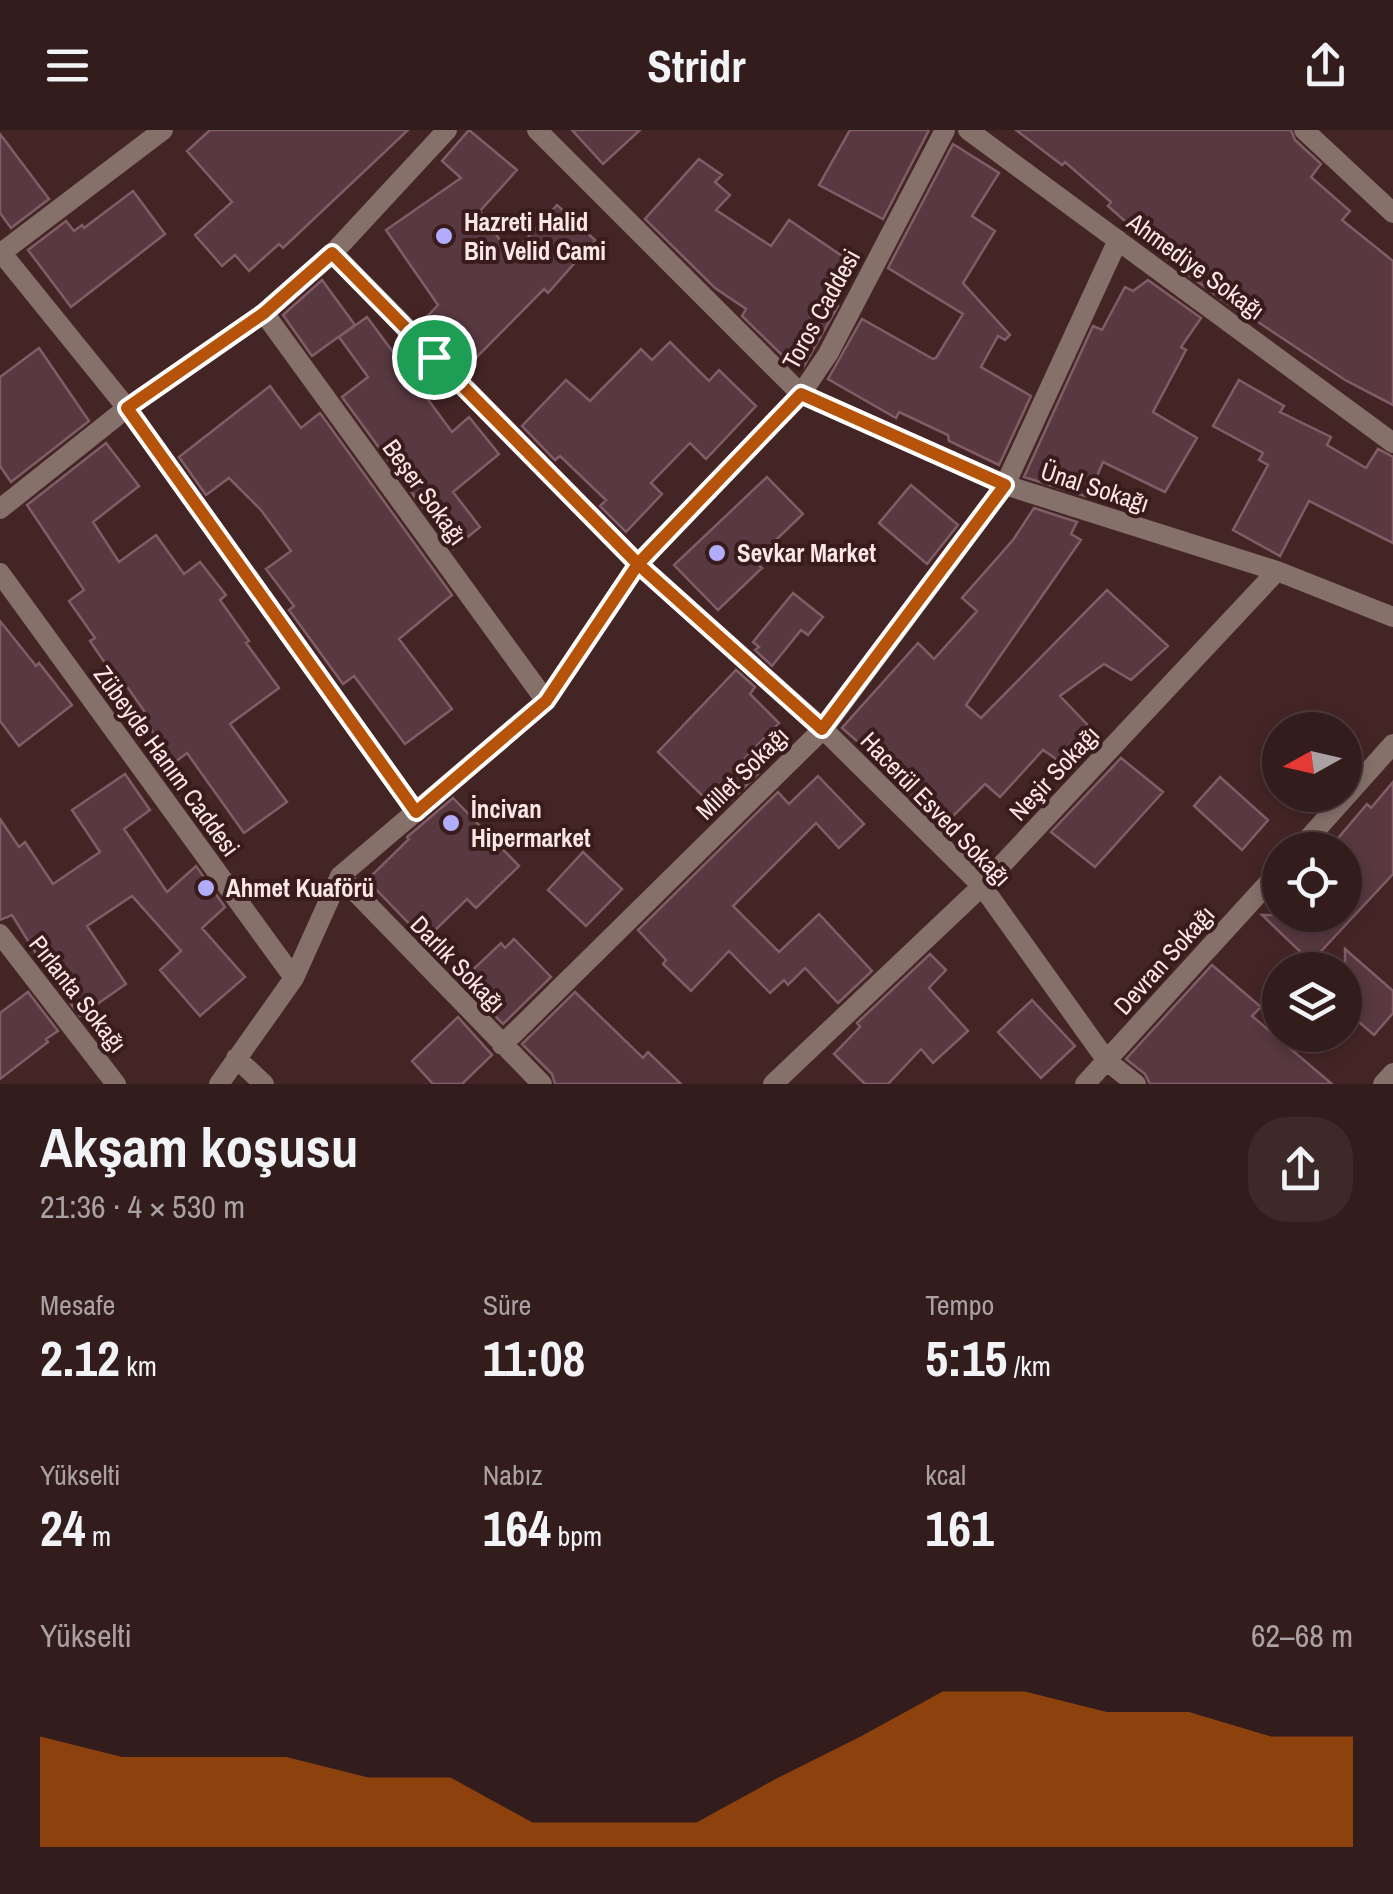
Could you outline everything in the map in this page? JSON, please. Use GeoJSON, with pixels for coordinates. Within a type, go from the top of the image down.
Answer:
{"type":"FeatureCollection","features":[{"type":"Feature","properties":{"kind":"street"},"geometry":{"type":"LineString","coordinates":[[163,130],[0,252],[127,408],[416,812]]}},
{"type":"Feature","properties":{"kind":"street"},"geometry":{"type":"LineString","coordinates":[[0,509],[127,408],[264,313],[332,253],[447,130]]}},
{"type":"Feature","properties":{"kind":"street","name":"Ünal Sokağı"},"geometry":{"type":"LineString","coordinates":[[537,130],[801,394],[1005,485],[1278,571],[1393,617]]}},
{"type":"Feature","properties":{"kind":"street","name":"Toros Caddesi"},"geometry":{"type":"LineString","coordinates":[[219,1084],[294,978],[340,876],[546,701],[638,564],[801,394],[828,354],[946,130]]}},
{"type":"Feature","properties":{"kind":"street","name":"Ahmediye Sokağı"},"geometry":{"type":"LineString","coordinates":[[968,130],[1393,443]]}},
{"type":"Feature","properties":{"kind":"street"},"geometry":{"type":"LineString","coordinates":[[1304,130],[1393,213]]}},
{"type":"Feature","properties":{"kind":"street","name":"Millet Sokağı"},"geometry":{"type":"LineString","coordinates":[[502,1045],[822,729],[1005,485],[1118,240]]}},
{"type":"Feature","properties":{"kind":"street","name":"Hacerül Esved Sokağı"},"geometry":{"type":"LineString","coordinates":[[332,253],[638,564],[822,729],[982,886],[1107,1062],[1136,1084]]}},
{"type":"Feature","properties":{"kind":"street","name":"Beşer Sokağı"},"geometry":{"type":"LineString","coordinates":[[264,313],[546,701]]}},
{"type":"Feature","properties":{"kind":"street","name":"Neşir Sokağı"},"geometry":{"type":"LineString","coordinates":[[773,1084],[982,886],[1278,571]]}},
{"type":"Feature","properties":{"kind":"street","name":"Zübeyde Hanım Caddesi"},"geometry":{"type":"LineString","coordinates":[[0,574],[294,978]]}},
{"type":"Feature","properties":{"kind":"street"},"geometry":{"type":"LineString","coordinates":[[1314,832],[1393,744]]}},
{"type":"Feature","properties":{"kind":"street","name":"Darlık Sokağı"},"geometry":{"type":"LineString","coordinates":[[340,876],[542,1084]]}},
{"type":"Feature","properties":{"kind":"street","name":"Devran Sokağı"},"geometry":{"type":"LineString","coordinates":[[1086,1084],[1262,890]]}},
{"type":"Feature","properties":{"kind":"street","name":"Pırlanta Sokağı"},"geometry":{"type":"LineString","coordinates":[[0,934],[116,1084]]}},
{"type":"Feature","properties":{"kind":"street"},"geometry":{"type":"LineString","coordinates":[[236,1058],[264,1084]]}},
{"type":"Feature","properties":{"kind":"street"},"geometry":{"type":"LineString","coordinates":[[1383,1084],[1393,1073]]}},
{"type":"Feature","properties":{"kind":"building"},"geometry":{"type":"Polygon","coordinates":[[[210,130],[408,130],[283,248],[279,244],[249,271],[235,255],[222,266],[195,235],[232,202],[187,151],[210,130]]]}},
{"type":"Feature","properties":{"kind":"building"},"geometry":{"type":"Polygon","coordinates":[[[469,130],[517,170],[480,211],[511,256],[557,205],[595,240],[548,293],[544,289],[467,367],[421,323],[438,305],[386,230],[461,178],[442,161],[469,130]]]}},
{"type":"Feature","properties":{"kind":"building"},"geometry":{"type":"Polygon","coordinates":[[[572,130],[640,130],[603,164],[572,130]]]}},
{"type":"Feature","properties":{"kind":"building"},"geometry":{"type":"Polygon","coordinates":[[[850,130],[929,130],[883,219],[819,185],[850,130]]]}},
{"type":"Feature","properties":{"kind":"building"},"geometry":{"type":"Polygon","coordinates":[[[1016,130],[1291,130],[1295,140],[1321,164],[1311,177],[1350,211],[1342,220],[1393,261],[1393,405],[1345,380],[1239,312],[1171,262],[1065,162],[1062,165],[1016,130]]]}},
{"type":"Feature","properties":{"kind":"building"},"geometry":{"type":"Polygon","coordinates":[[[0,134],[49,199],[11,228],[0,213],[0,134]]]}},
{"type":"Feature","properties":{"kind":"building"},"geometry":{"type":"Polygon","coordinates":[[[953,144],[999,173],[972,216],[995,231],[963,283],[1010,335],[1005,340],[998,336],[981,367],[1031,396],[999,465],[899,412],[896,418],[828,379],[862,319],[933,359],[963,314],[888,268],[953,144]]]}},
{"type":"Feature","properties":{"kind":"building"},"geometry":{"type":"Polygon","coordinates":[[[699,159],[722,175],[715,182],[730,195],[716,210],[771,246],[789,220],[848,260],[823,297],[838,306],[804,366],[788,356],[786,359],[742,316],[746,309],[715,288],[645,219],[699,159]]]}},
{"type":"Feature","properties":{"kind":"building"},"geometry":{"type":"Polygon","coordinates":[[[133,191],[165,234],[71,307],[28,250],[66,221],[74,231],[82,225],[84,228],[133,191]]]}},
{"type":"Feature","properties":{"kind":"building"},"geometry":{"type":"Polygon","coordinates":[[[322,280],[355,325],[312,356],[283,315],[322,280]]]}},
{"type":"Feature","properties":{"kind":"building"},"geometry":{"type":"Polygon","coordinates":[[[1148,280],[1201,318],[1181,347],[1186,350],[1153,412],[1197,438],[1165,492],[1103,462],[1088,497],[1024,477],[1093,326],[1102,330],[1125,287],[1133,291],[1148,280]]]}},
{"type":"Feature","properties":{"kind":"building"},"geometry":{"type":"Polygon","coordinates":[[[367,317],[452,432],[469,417],[499,454],[453,492],[480,527],[453,549],[342,397],[368,377],[339,337],[367,317]]]}},
{"type":"Feature","properties":{"kind":"building"},"geometry":{"type":"Polygon","coordinates":[[[670,342],[709,381],[719,370],[756,406],[706,459],[690,443],[651,483],[662,494],[626,532],[600,506],[606,500],[560,456],[555,460],[522,426],[566,380],[590,401],[641,349],[652,360],[670,342]]]}},
{"type":"Feature","properties":{"kind":"building"},"geometry":{"type":"Polygon","coordinates":[[[39,348],[89,421],[11,482],[0,466],[0,377],[39,348]]]}},
{"type":"Feature","properties":{"kind":"building"},"geometry":{"type":"Polygon","coordinates":[[[1239,380],[1284,406],[1280,412],[1331,437],[1327,445],[1366,468],[1378,449],[1393,457],[1393,543],[1309,501],[1280,556],[1233,530],[1268,465],[1259,460],[1263,453],[1213,426],[1239,380]]]}},
{"type":"Feature","properties":{"kind":"building"},"geometry":{"type":"Polygon","coordinates":[[[270,386],[301,428],[320,413],[452,595],[399,639],[452,709],[405,744],[354,676],[343,684],[289,610],[294,606],[266,569],[291,551],[261,510],[229,478],[206,495],[179,457],[270,386]]]}},
{"type":"Feature","properties":{"kind":"building"},"geometry":{"type":"Polygon","coordinates":[[[106,443],[139,486],[93,522],[119,562],[156,535],[184,574],[200,562],[226,595],[220,600],[279,688],[230,724],[287,802],[244,833],[187,753],[175,762],[145,722],[149,718],[119,675],[115,678],[90,641],[95,638],[69,601],[84,590],[27,505],[106,443]]]}},
{"type":"Feature","properties":{"kind":"building"},"geometry":{"type":"Polygon","coordinates":[[[767,477],[803,514],[754,561],[762,568],[718,610],[674,565],[767,477]]]}},
{"type":"Feature","properties":{"kind":"building"},"geometry":{"type":"Polygon","coordinates":[[[911,485],[958,525],[927,564],[879,523],[911,485]]]}},
{"type":"Feature","properties":{"kind":"building"},"geometry":{"type":"Polygon","coordinates":[[[1034,508],[1077,522],[1071,534],[1081,540],[966,705],[981,718],[1107,590],[1168,646],[1131,680],[1104,664],[1060,696],[1101,739],[1072,770],[1043,750],[1000,797],[985,784],[943,826],[904,788],[907,785],[842,728],[918,643],[934,659],[977,611],[962,598],[1013,540],[1034,508]]]}},
{"type":"Feature","properties":{"kind":"building"},"geometry":{"type":"Polygon","coordinates":[[[793,593],[823,617],[808,635],[801,630],[772,666],[755,650],[759,647],[753,642],[793,593]]]}},
{"type":"Feature","properties":{"kind":"building"},"geometry":{"type":"Polygon","coordinates":[[[0,621],[72,705],[19,746],[0,721],[0,621]]]}},
{"type":"Feature","properties":{"kind":"building"},"geometry":{"type":"Polygon","coordinates":[[[736,670],[755,687],[750,694],[779,723],[745,758],[759,773],[719,812],[658,752],[736,670]]]}},
{"type":"Feature","properties":{"kind":"building"},"geometry":{"type":"Polygon","coordinates":[[[1121,758],[1163,792],[1095,867],[1051,832],[1121,758]]]}},
{"type":"Feature","properties":{"kind":"building"},"geometry":{"type":"Polygon","coordinates":[[[125,774],[150,810],[124,829],[167,892],[196,866],[225,907],[202,928],[245,977],[200,1016],[160,970],[181,951],[132,896],[87,926],[126,984],[80,1016],[12,915],[0,920],[0,819],[19,847],[25,842],[53,884],[100,852],[72,810],[125,774]]]}},
{"type":"Feature","properties":{"kind":"building"},"geometry":{"type":"Polygon","coordinates":[[[818,776],[864,824],[839,848],[816,823],[733,906],[779,952],[819,914],[872,971],[838,1003],[805,968],[788,985],[784,980],[770,993],[729,951],[691,991],[663,964],[666,960],[638,930],[778,792],[789,804],[818,776]]]}},
{"type":"Feature","properties":{"kind":"building"},"geometry":{"type":"Polygon","coordinates":[[[1220,777],[1268,820],[1242,850],[1194,806],[1220,777]]]}},
{"type":"Feature","properties":{"kind":"building"},"geometry":{"type":"Polygon","coordinates":[[[1393,782],[1393,874],[1362,907],[1362,832],[1343,832],[1367,804],[1371,808],[1393,782]]]}},
{"type":"Feature","properties":{"kind":"building"},"geometry":{"type":"Polygon","coordinates":[[[453,798],[519,866],[476,908],[467,899],[425,940],[367,880],[407,837],[453,798]]]}},
{"type":"Feature","properties":{"kind":"building"},"geometry":{"type":"Polygon","coordinates":[[[583,852],[622,889],[586,926],[548,890],[583,852]]]}},
{"type":"Feature","properties":{"kind":"building"},"geometry":{"type":"Polygon","coordinates":[[[1280,932],[1339,932],[1320,952],[1301,952],[1280,932]]]}},
{"type":"Feature","properties":{"kind":"building"},"geometry":{"type":"Polygon","coordinates":[[[514,939],[551,977],[503,1024],[461,981],[501,943],[505,948],[514,939]]]}},
{"type":"Feature","properties":{"kind":"building"},"geometry":{"type":"Polygon","coordinates":[[[930,954],[946,970],[929,988],[968,1031],[933,1063],[921,1049],[888,1084],[865,1084],[834,1054],[860,1027],[857,1023],[930,954]]]}},
{"type":"Feature","properties":{"kind":"building"},"geometry":{"type":"Polygon","coordinates":[[[1362,964],[1393,991],[1393,1013],[1374,1035],[1362,1025],[1362,964]]]}},
{"type":"Feature","properties":{"kind":"building"},"geometry":{"type":"Polygon","coordinates":[[[1212,965],[1261,1007],[1252,1016],[1262,1024],[1262,1052],[1294,1052],[1332,1084],[1150,1084],[1145,1074],[1126,1059],[1212,965]]]}},
{"type":"Feature","properties":{"kind":"building"},"geometry":{"type":"Polygon","coordinates":[[[28,992],[58,1031],[0,1079],[0,1013],[28,992]]]}},
{"type":"Feature","properties":{"kind":"building"},"geometry":{"type":"Polygon","coordinates":[[[575,992],[643,1058],[648,1052],[681,1084],[555,1084],[552,1074],[522,1044],[575,992]]]}},
{"type":"Feature","properties":{"kind":"building"},"geometry":{"type":"Polygon","coordinates":[[[1032,1000],[1075,1046],[1041,1078],[998,1032],[1032,1000]]]}},
{"type":"Feature","properties":{"kind":"building"},"geometry":{"type":"Polygon","coordinates":[[[458,1017],[492,1055],[462,1084],[433,1084],[412,1061],[458,1017]]]}},
{"type":"Feature","properties":{"kind":"place","name":"Hazreti Halid Bin Velid Cami"},"geometry":{"type":"Point","coordinates":[444,236]}},
{"type":"Feature","properties":{"kind":"place","name":"Sevkar Market"},"geometry":{"type":"Point","coordinates":[717,553]}},
{"type":"Feature","properties":{"kind":"place","name":"İncivan Hipermarket"},"geometry":{"type":"Point","coordinates":[451,823]}},
{"type":"Feature","properties":{"kind":"place","name":"Ahmet Kuaförü"},"geometry":{"type":"Point","coordinates":[206,888]}},
{"type":"Feature","properties":{"kind":"route"},"geometry":{"type":"LineString","coordinates":[[434,357],[332,253],[264,313],[127,408],[416,812],[546,701],[638,564],[801,394],[1005,485],[822,729],[638,564],[434,357]]}}]}
